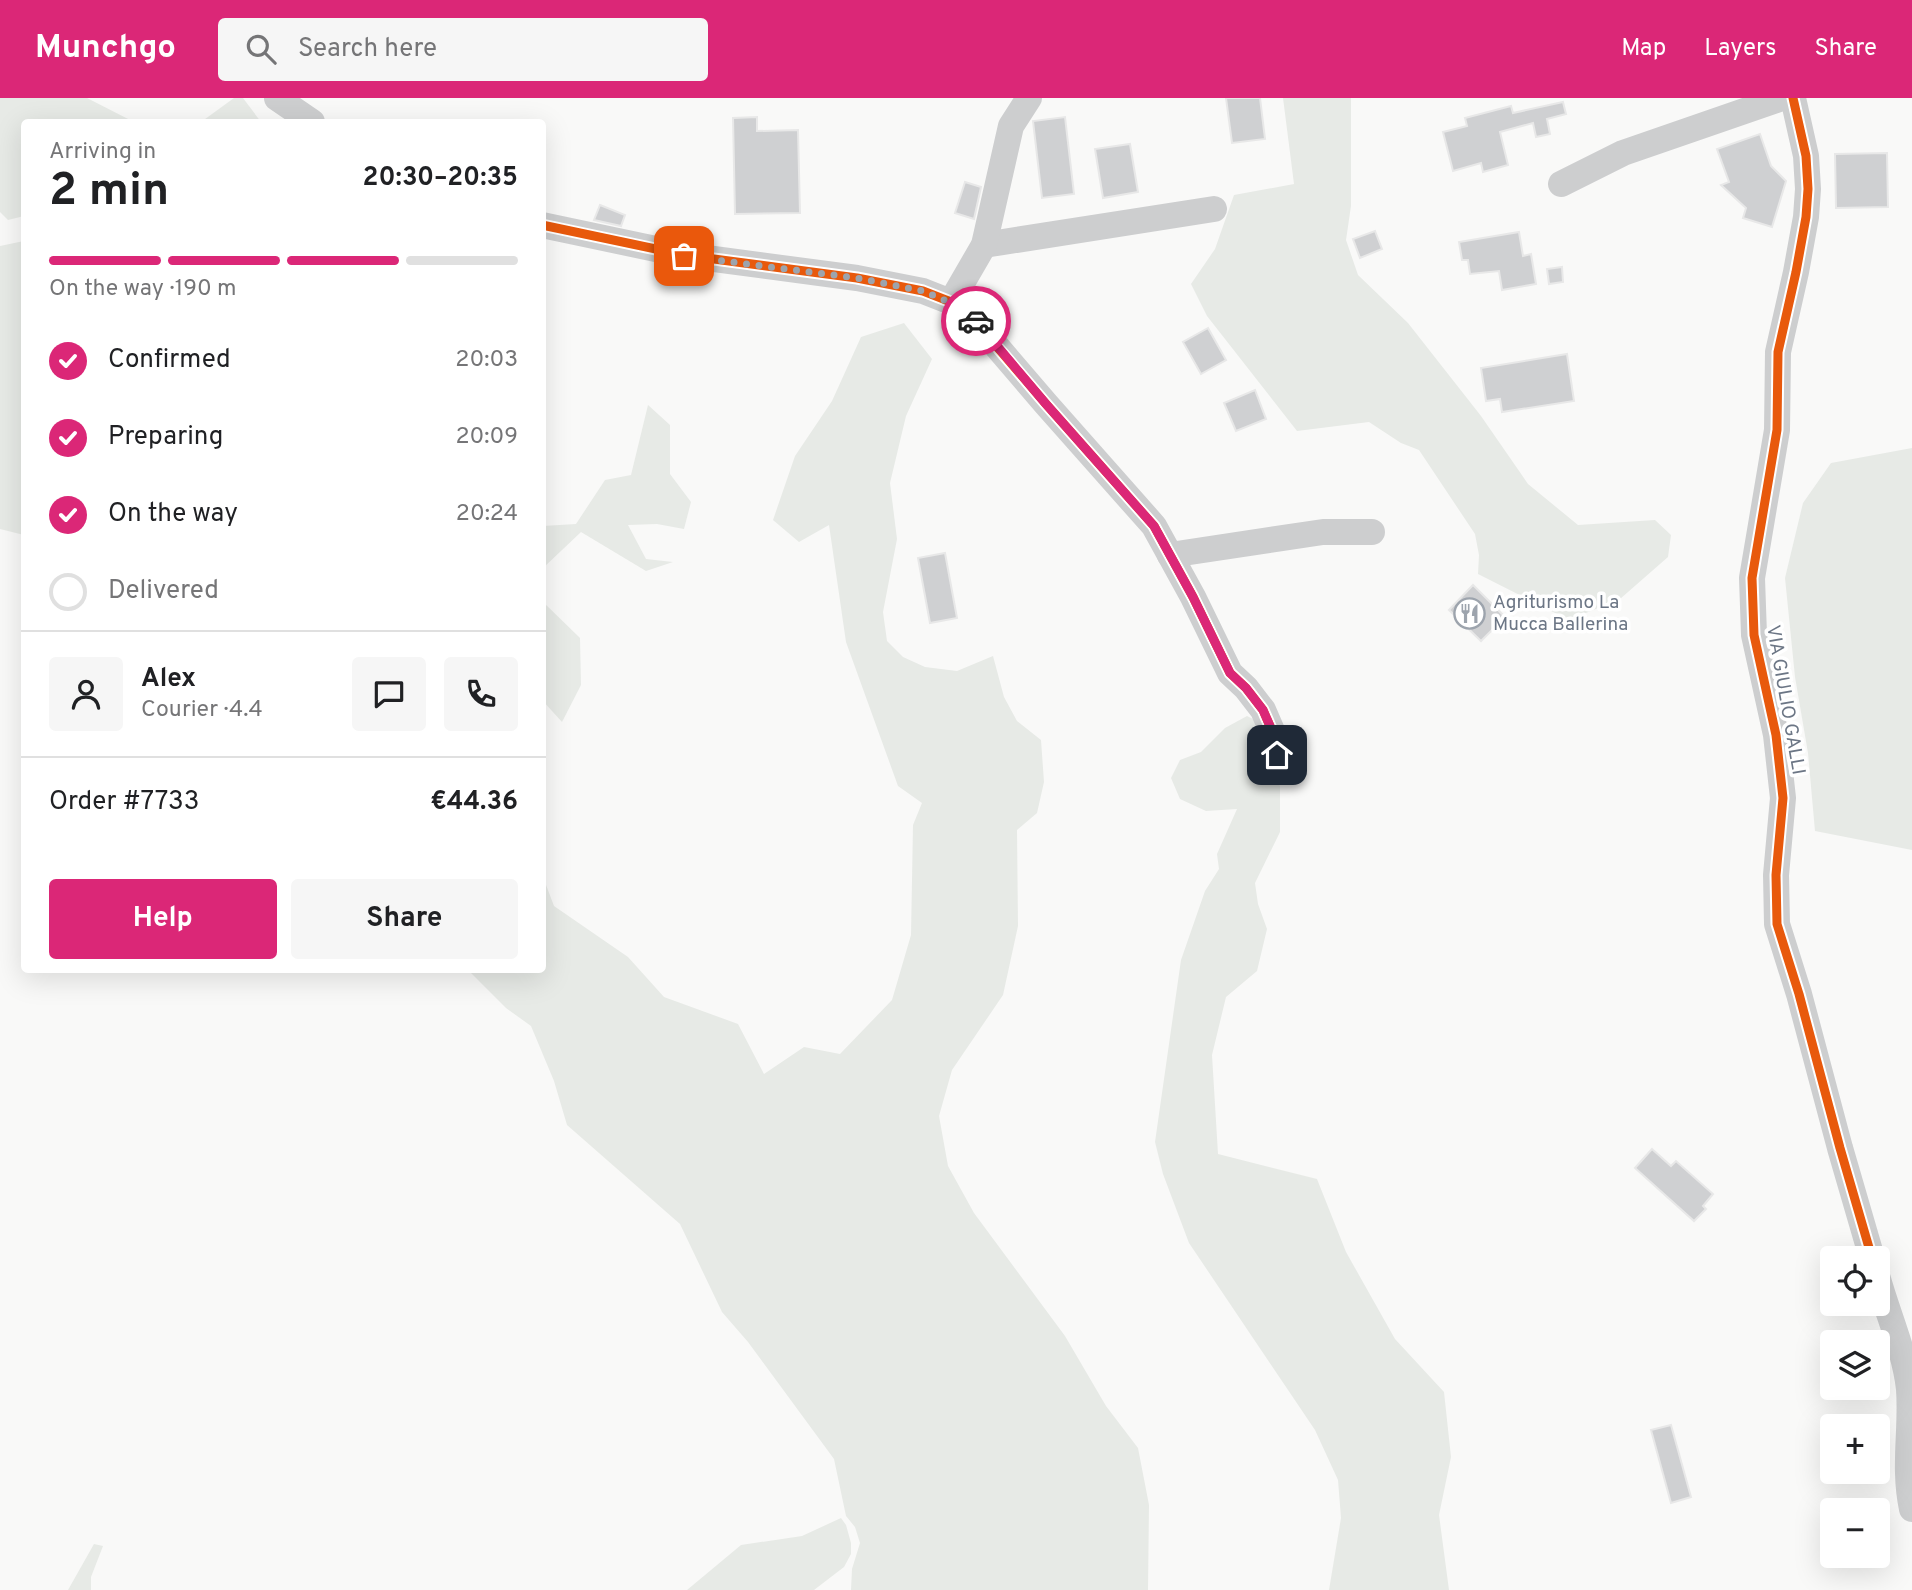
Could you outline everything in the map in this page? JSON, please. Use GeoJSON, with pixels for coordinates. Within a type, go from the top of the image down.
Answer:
{"type":"FeatureCollection","features":[{"type":"Feature","properties":{"kind":"street"},"geometry":{"type":"LineString","coordinates":[[277,98],[308,119]]}},
{"type":"Feature","properties":{"kind":"street"},"geometry":{"type":"LineString","coordinates":[[951,303],[985,245],[1012,125],[1029,98]]}},
{"type":"Feature","properties":{"kind":"street"},"geometry":{"type":"LineString","coordinates":[[1561,184],[1623,153],[1782,98]]}},
{"type":"Feature","properties":{"kind":"street","name":"VIA GIULIO GALLI"},"geometry":{"type":"LineString","coordinates":[[1793,98],[1806,156],[1806,217],[1778,352],[1777,430],[1752,578],[1754,635],[1776,735],[1783,798],[1776,875],[1777,924],[1869,1246]]}},
{"type":"Feature","properties":{"kind":"street"},"geometry":{"type":"LineString","coordinates":[[985,245],[1214,209]]}},
{"type":"Feature","properties":{"kind":"street"},"geometry":{"type":"LineString","coordinates":[[546,226],[684,256],[857,278],[923,291],[951,303],[975,321],[1154,526],[1230,673],[1263,710],[1276,740],[1278,769]]}},
{"type":"Feature","properties":{"kind":"street"},"geometry":{"type":"LineString","coordinates":[[1170,555],[1323,532],[1372,532]]}},
{"type":"Feature","properties":{"kind":"street"},"geometry":{"type":"LineString","coordinates":[[1889,1316],[1908,1379],[1908,1477],[1912,1509]]}},
{"type":"Feature","properties":{"kind":"shaded area"},"geometry":{"type":"Polygon","coordinates":[[[0,98],[87,98],[128,119],[21,119],[21,217],[8,220],[0,212],[0,98]]]}},
{"type":"Feature","properties":{"kind":"shaded area"},"geometry":{"type":"Polygon","coordinates":[[[234,98],[243,98],[259,119],[205,119],[234,98]]]}},
{"type":"Feature","properties":{"kind":"shaded area"},"geometry":{"type":"Polygon","coordinates":[[[1283,98],[1351,98],[1351,206],[1346,240],[1358,275],[1408,323],[1481,416],[1528,484],[1578,525],[1655,520],[1671,535],[1668,557],[1620,599],[1569,620],[1478,574],[1479,555],[1475,534],[1419,450],[1401,443],[1369,422],[1297,431],[1207,316],[1191,284],[1215,249],[1234,195],[1294,184],[1283,98]]]}},
{"type":"Feature","properties":{"kind":"shaded area"},"geometry":{"type":"Polygon","coordinates":[[[21,242],[21,534],[0,529],[0,246],[21,242]]]}},
{"type":"Feature","properties":{"kind":"shaded area"},"geometry":{"type":"Polygon","coordinates":[[[904,323],[932,359],[906,416],[890,483],[897,539],[883,612],[887,641],[903,657],[925,667],[957,671],[993,656],[1004,697],[1017,721],[1041,740],[1044,782],[1037,813],[1017,830],[1018,926],[1003,995],[952,1070],[939,1116],[948,1166],[974,1213],[1065,1336],[1106,1406],[1138,1448],[1149,1505],[1148,1590],[851,1590],[852,1569],[860,1543],[855,1527],[846,1516],[834,1459],[748,1342],[722,1312],[680,1224],[567,1125],[554,1081],[531,1026],[506,1008],[471,973],[546,973],[546,885],[554,906],[628,957],[664,997],[738,1024],[764,1074],[804,1047],[840,1054],[892,1000],[911,935],[913,825],[922,803],[898,786],[846,642],[829,525],[799,542],[773,520],[795,456],[832,401],[861,337],[904,323]]]}},
{"type":"Feature","properties":{"kind":"shaded area"},"geometry":{"type":"Polygon","coordinates":[[[648,405],[670,425],[670,474],[691,502],[684,529],[657,524],[628,525],[646,559],[673,562],[646,571],[581,532],[546,565],[546,526],[576,524],[605,480],[631,475],[648,405]]]}},
{"type":"Feature","properties":{"kind":"shaded area"},"geometry":{"type":"Polygon","coordinates":[[[1912,448],[1912,850],[1815,831],[1808,753],[1795,677],[1785,578],[1803,503],[1831,463],[1912,448]]]}},
{"type":"Feature","properties":{"kind":"shaded area"},"geometry":{"type":"Polygon","coordinates":[[[546,605],[580,638],[581,685],[562,722],[546,704],[546,605]]]}},
{"type":"Feature","properties":{"kind":"shaded area"},"geometry":{"type":"Polygon","coordinates":[[[1247,716],[1263,724],[1260,752],[1280,786],[1280,832],[1255,883],[1258,904],[1267,929],[1257,971],[1226,997],[1212,1055],[1218,1154],[1317,1179],[1346,1252],[1395,1339],[1444,1392],[1451,1457],[1439,1515],[1449,1590],[1329,1590],[1341,1518],[1338,1480],[1315,1430],[1189,1243],[1163,1174],[1155,1142],[1181,960],[1205,891],[1219,869],[1217,854],[1237,809],[1206,811],[1180,799],[1171,778],[1180,760],[1201,752],[1225,728],[1247,716]]]}},
{"type":"Feature","properties":{"kind":"shaded area"},"geometry":{"type":"Polygon","coordinates":[[[841,1518],[851,1543],[851,1554],[844,1567],[814,1590],[687,1590],[741,1545],[802,1536],[841,1518]]]}},
{"type":"Feature","properties":{"kind":"shaded area"},"geometry":{"type":"Polygon","coordinates":[[[94,1544],[103,1546],[91,1577],[91,1590],[68,1590],[94,1544]]]}},
{"type":"Feature","properties":{"kind":"building"},"geometry":{"type":"Polygon","coordinates":[[[1226,98],[1260,98],[1265,139],[1232,143],[1226,98]]]}},
{"type":"Feature","properties":{"kind":"building"},"geometry":{"type":"Polygon","coordinates":[[[1563,102],[1566,114],[1547,119],[1550,134],[1536,137],[1533,123],[1500,132],[1508,165],[1483,172],[1481,163],[1453,171],[1443,132],[1467,126],[1465,118],[1511,106],[1513,113],[1563,102]]]}},
{"type":"Feature","properties":{"kind":"building"},"geometry":{"type":"Polygon","coordinates":[[[757,117],[757,131],[798,130],[800,213],[735,214],[733,118],[757,117]]]}},
{"type":"Feature","properties":{"kind":"building"},"geometry":{"type":"Polygon","coordinates":[[[1065,117],[1074,194],[1042,198],[1033,121],[1065,117]]]}},
{"type":"Feature","properties":{"kind":"building"},"geometry":{"type":"Polygon","coordinates":[[[1760,134],[1771,166],[1786,181],[1772,227],[1743,218],[1746,208],[1721,185],[1729,182],[1717,149],[1760,134]]]}},
{"type":"Feature","properties":{"kind":"building"},"geometry":{"type":"Polygon","coordinates":[[[1130,144],[1138,192],[1103,198],[1095,149],[1130,144]]]}},
{"type":"Feature","properties":{"kind":"building"},"geometry":{"type":"Polygon","coordinates":[[[1887,153],[1888,207],[1836,208],[1835,154],[1887,153]]]}},
{"type":"Feature","properties":{"kind":"building"},"geometry":{"type":"Polygon","coordinates":[[[965,182],[981,187],[974,219],[955,213],[965,182]]]}},
{"type":"Feature","properties":{"kind":"building"},"geometry":{"type":"Polygon","coordinates":[[[600,205],[625,215],[621,226],[594,220],[600,205]]]}},
{"type":"Feature","properties":{"kind":"building"},"geometry":{"type":"Polygon","coordinates":[[[1375,231],[1382,249],[1360,258],[1353,239],[1375,231]]]}},
{"type":"Feature","properties":{"kind":"building"},"geometry":{"type":"Polygon","coordinates":[[[1519,232],[1523,256],[1531,254],[1536,284],[1502,290],[1499,271],[1470,274],[1468,260],[1462,260],[1459,242],[1519,232]]]}},
{"type":"Feature","properties":{"kind":"building"},"geometry":{"type":"Polygon","coordinates":[[[1562,267],[1563,282],[1549,284],[1547,269],[1562,267]]]}},
{"type":"Feature","properties":{"kind":"building"},"geometry":{"type":"Polygon","coordinates":[[[1208,328],[1226,360],[1201,374],[1183,342],[1208,328]]]}},
{"type":"Feature","properties":{"kind":"building"},"geometry":{"type":"Polygon","coordinates":[[[1567,354],[1574,401],[1502,412],[1500,399],[1486,401],[1481,368],[1567,354]]]}},
{"type":"Feature","properties":{"kind":"building"},"geometry":{"type":"Polygon","coordinates":[[[1255,390],[1266,419],[1236,431],[1224,403],[1255,390]]]}},
{"type":"Feature","properties":{"kind":"building"},"geometry":{"type":"Polygon","coordinates":[[[945,553],[957,618],[930,623],[918,558],[945,553]]]}},
{"type":"Feature","properties":{"kind":"building"},"geometry":{"type":"Polygon","coordinates":[[[1473,585],[1505,617],[1481,641],[1449,610],[1473,585]]]}},
{"type":"Feature","properties":{"kind":"building"},"geometry":{"type":"Polygon","coordinates":[[[1652,1149],[1671,1166],[1676,1161],[1713,1194],[1703,1206],[1706,1209],[1694,1221],[1635,1168],[1652,1149]]]}},
{"type":"Feature","properties":{"kind":"building"},"geometry":{"type":"Polygon","coordinates":[[[1671,1425],[1691,1497],[1671,1503],[1651,1430],[1671,1425]]]}},
{"type":"Feature","properties":{"kind":"cycle path"},"geometry":{"type":"LineString","coordinates":[[1793,98],[1806,156],[1806,217],[1778,352],[1777,430],[1752,578],[1754,635],[1776,735],[1783,798],[1776,875],[1777,924],[1869,1246]]}},
{"type":"Feature","properties":{"kind":"cycle path"},"geometry":{"type":"LineString","coordinates":[[546,226],[684,255],[857,278],[923,291],[951,302],[975,321],[1154,526],[1230,673],[1263,710],[1276,740],[1278,769]]}},
{"type":"Feature","properties":{"kind":"way so far"},"geometry":{"type":"LineString","coordinates":[[684,256],[857,278],[923,291],[951,303],[976,321]]}},
{"type":"Feature","properties":{"kind":"place","name":"Agriturismo La Mucca Ballerina"},"geometry":{"type":"Point","coordinates":[1470,614]}},
{"type":"Feature","properties":{"kind":"route"},"geometry":{"type":"LineString","coordinates":[[976,321],[1154,526],[1230,673],[1263,710],[1276,740],[1277,755]]}}]}
